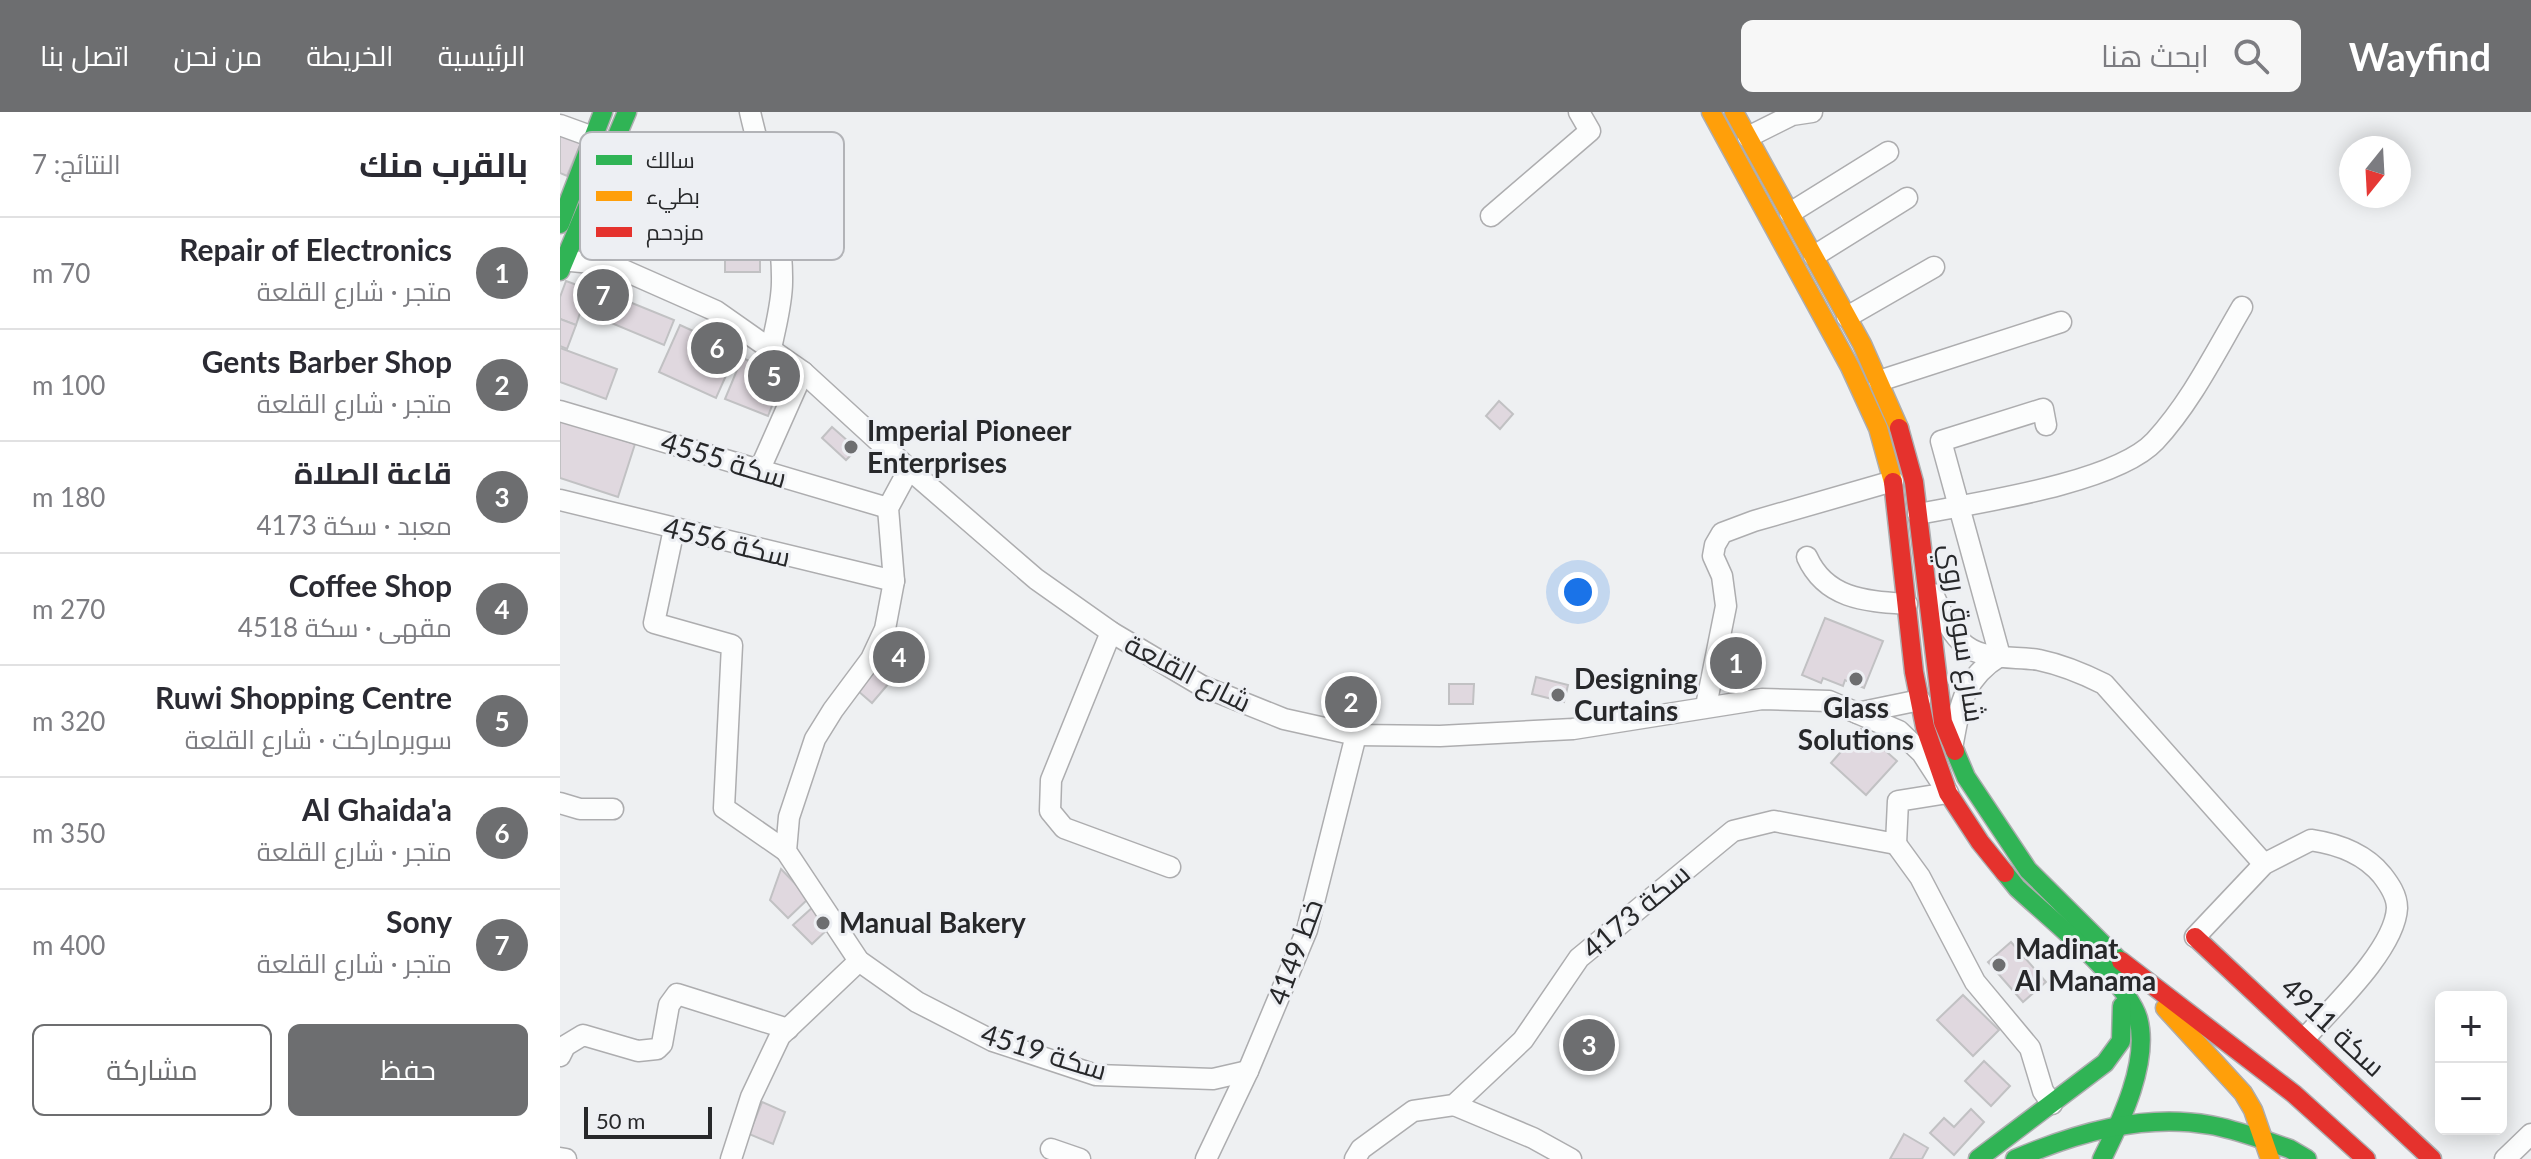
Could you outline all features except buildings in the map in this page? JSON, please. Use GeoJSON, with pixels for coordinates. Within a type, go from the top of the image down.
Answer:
{"type":"FeatureCollection","features":[{"type":"Feature","properties":{"kind":"main road"},"geometry":{"type":"LineString","coordinates":[[595,132],[603,112]]}},
{"type":"Feature","properties":{"kind":"main road"},"geometry":{"type":"LineString","coordinates":[[619,132],[627,112]]}},
{"type":"Feature","properties":{"kind":"main road","name":"شارع سوق روي"},"geometry":{"type":"LineString","coordinates":[[1711,112],[1850,367],[1878,428],[1893,481],[1914,672],[1925,727],[1948,793],[1980,842],[2017,888],[2117,982],[2132,1003],[2139,1021],[2139,1068],[2118,1127],[2102,1159]]}},
{"type":"Feature","properties":{"kind":"main road","name":"شارع سوق روي"},"geometry":{"type":"LineString","coordinates":[[1734,112],[1847,317],[1899,427],[1914,482],[1943,722],[1966,777],[2028,870],[2121,961],[2243,1093],[2253,1110],[2270,1159]]}},
{"type":"Feature","properties":{"kind":"main road"},"geometry":{"type":"LineString","coordinates":[[560,224],[580,171]]}},
{"type":"Feature","properties":{"kind":"main road"},"geometry":{"type":"LineString","coordinates":[[562,264],[580,226]]}},
{"type":"Feature","properties":{"kind":"main road","name":"سكة 4911"},"geometry":{"type":"LineString","coordinates":[[2195,937],[2432,1159]]}},
{"type":"Feature","properties":{"kind":"main road"},"geometry":{"type":"LineString","coordinates":[[2121,961],[2294,1094],[2366,1159]]}},
{"type":"Feature","properties":{"kind":"main road"},"geometry":{"type":"LineString","coordinates":[[1978,1159],[2105,1063],[2121,1041],[2123,1012],[2117,982]]}},
{"type":"Feature","properties":{"kind":"main road"},"geometry":{"type":"LineString","coordinates":[[2015,1159],[2087,1132],[2146,1122],[2178,1121],[2208,1124],[2264,1140],[2307,1159]]}},
{"type":"Feature","properties":{"kind":"street"},"geometry":{"type":"LineString","coordinates":[[750,112],[756,132]]}},
{"type":"Feature","properties":{"kind":"street"},"geometry":{"type":"LineString","coordinates":[[1491,216],[1590,131],[1579,112]]}},
{"type":"Feature","properties":{"kind":"street"},"geometry":{"type":"LineString","coordinates":[[1748,137],[1792,115],[1812,112]]}},
{"type":"Feature","properties":{"kind":"street"},"geometry":{"type":"LineString","coordinates":[[560,125],[580,132]]}},
{"type":"Feature","properties":{"kind":"street"},"geometry":{"type":"LineString","coordinates":[[1790,213],[1888,152]]}},
{"type":"Feature","properties":{"kind":"street"},"geometry":{"type":"LineString","coordinates":[[1814,256],[1907,198]]}},
{"type":"Feature","properties":{"kind":"street"},"geometry":{"type":"LineString","coordinates":[[606,260],[612,265]]}},
{"type":"Feature","properties":{"kind":"street"},"geometry":{"type":"LineString","coordinates":[[771,349],[783,284],[780,260]]}},
{"type":"Feature","properties":{"kind":"street","name":"شارع القلعة"},"geometry":{"type":"LineString","coordinates":[[562,264],[612,265],[716,311],[803,372],[1036,579],[1111,632],[1202,686],[1284,719],[1356,735],[1440,736],[1573,729],[1762,699],[1829,701],[1899,731],[1922,753],[1948,793]]}},
{"type":"Feature","properties":{"kind":"street"},"geometry":{"type":"LineString","coordinates":[[1847,317],[1934,267]]}},
{"type":"Feature","properties":{"kind":"street"},"geometry":{"type":"LineString","coordinates":[[1918,514],[2070,482],[2129,461],[2153,443],[2183,406],[2242,307]]}},
{"type":"Feature","properties":{"kind":"street"},"geometry":{"type":"LineString","coordinates":[[1879,381],[2061,322]]}},
{"type":"Feature","properties":{"kind":"street"},"geometry":{"type":"LineString","coordinates":[[759,471],[803,372]]}},
{"type":"Feature","properties":{"kind":"street"},"geometry":{"type":"LineString","coordinates":[[2000,656],[1941,441],[2043,409],[2046,425]]}},
{"type":"Feature","properties":{"kind":"street","name":"سكة 4555"},"geometry":{"type":"LineString","coordinates":[[560,411],[888,508]]}},
{"type":"Feature","properties":{"kind":"street"},"geometry":{"type":"LineString","coordinates":[[786,851],[789,817],[815,739],[871,659],[885,629],[894,581],[888,508],[909,469]]}},
{"type":"Feature","properties":{"kind":"street"},"geometry":{"type":"LineString","coordinates":[[1706,706],[1726,606],[1722,576],[1713,556],[1722,533],[1893,481]]}},
{"type":"Feature","properties":{"kind":"street","name":"سكة 4556"},"geometry":{"type":"LineString","coordinates":[[560,500],[894,581]]}},
{"type":"Feature","properties":{"kind":"street"},"geometry":{"type":"LineString","coordinates":[[674,529],[654,623],[732,645],[724,808],[786,851],[859,961],[780,1036],[751,1097],[731,1159]]}},
{"type":"Feature","properties":{"kind":"street"},"geometry":{"type":"LineString","coordinates":[[1807,557],[1821,580],[1840,593],[1874,602],[1907,604]]}},
{"type":"Feature","properties":{"kind":"street"},"geometry":{"type":"LineString","coordinates":[[1926,579],[1947,621],[1964,645],[1985,654],[2073,668],[2104,684],[2264,864]]}},
{"type":"Feature","properties":{"kind":"street"},"geometry":{"type":"LineString","coordinates":[[1111,632],[1051,780],[1050,811],[1064,828],[1170,867]]}},
{"type":"Feature","properties":{"kind":"street"},"geometry":{"type":"LineString","coordinates":[[1953,745],[1957,720],[1972,679],[1983,666],[2000,656]]}},
{"type":"Feature","properties":{"kind":"street"},"geometry":{"type":"LineString","coordinates":[[1857,713],[1920,700]]}},
{"type":"Feature","properties":{"kind":"street","name":"4149 خط"},"geometry":{"type":"LineString","coordinates":[[1206,1159],[1248,1071],[1307,930],[1356,735]]}},
{"type":"Feature","properties":{"kind":"street"},"geometry":{"type":"LineString","coordinates":[[1948,793],[1898,801],[1896,844],[1920,877],[1975,982],[2030,1048],[2043,1091],[2052,1104]]}},
{"type":"Feature","properties":{"kind":"street"},"geometry":{"type":"LineString","coordinates":[[560,803],[580,809],[613,809]]}},
{"type":"Feature","properties":{"kind":"street","name":"سكة 4173"},"geometry":{"type":"LineString","coordinates":[[1454,1105],[1523,1040],[1579,958],[1733,831],[1774,821],[1896,844]]}},
{"type":"Feature","properties":{"kind":"street"},"geometry":{"type":"LineString","coordinates":[[2195,937],[2264,864],[2311,840],[2346,848],[2377,868],[2395,897],[2397,909],[2392,927],[2367,969],[2305,1038]]}},
{"type":"Feature","properties":{"kind":"street","name":"سكة 4519"},"geometry":{"type":"LineString","coordinates":[[859,961],[917,1002],[993,1041],[1096,1075],[1213,1079],[1248,1071]]}},
{"type":"Feature","properties":{"kind":"street"},"geometry":{"type":"LineString","coordinates":[[560,1056],[565,1046],[583,1035],[638,1051],[657,1049],[662,1044],[669,1005],[677,994],[788,1029]]}},
{"type":"Feature","properties":{"kind":"street"},"geometry":{"type":"LineString","coordinates":[[1355,1159],[1361,1149],[1413,1111],[1454,1105],[1533,1138],[1571,1159]]}},
{"type":"Feature","properties":{"kind":"street"},"geometry":{"type":"LineString","coordinates":[[2505,1159],[2531,1134]]}},
{"type":"Feature","properties":{"kind":"street"},"geometry":{"type":"LineString","coordinates":[[1051,1149],[1080,1159]]}},
{"type":"Feature","properties":{"kind":"traffic: fast"},"geometry":{"type":"LineString","coordinates":[[595,132],[603,112]]}},
{"type":"Feature","properties":{"kind":"traffic: fast"},"geometry":{"type":"LineString","coordinates":[[619,132],[627,112]]}},
{"type":"Feature","properties":{"kind":"traffic: fast"},"geometry":{"type":"LineString","coordinates":[[560,224],[580,172]]}},
{"type":"Feature","properties":{"kind":"traffic: fast"},"geometry":{"type":"LineString","coordinates":[[560,271],[580,224]]}},
{"type":"Feature","properties":{"kind":"traffic: fast"},"geometry":{"type":"LineString","coordinates":[[1955,751],[1966,777],[2028,870],[2137,978]]}},
{"type":"Feature","properties":{"kind":"traffic: fast"},"geometry":{"type":"LineString","coordinates":[[2005,873],[2017,888],[2103,968],[2131,1003],[2138,1018],[2141,1035],[2137,1071],[2125,1109],[2102,1159]]}},
{"type":"Feature","properties":{"kind":"traffic: fast"},"geometry":{"type":"LineString","coordinates":[[1978,1159],[2105,1063],[2121,1041],[2122,1006]]}},
{"type":"Feature","properties":{"kind":"traffic: fast"},"geometry":{"type":"LineString","coordinates":[[2015,1159],[2086,1134],[2160,1122],[2210,1125],[2264,1140]]}},
{"type":"Feature","properties":{"kind":"traffic: fast"},"geometry":{"type":"LineString","coordinates":[[2264,1140],[2307,1159]]}},
{"type":"Feature","properties":{"kind":"traffic: slow"},"geometry":{"type":"LineString","coordinates":[[1711,112],[1850,367],[1878,428],[1893,482]]}},
{"type":"Feature","properties":{"kind":"traffic: slow"},"geometry":{"type":"LineString","coordinates":[[1734,112],[1862,344],[1899,428]]}},
{"type":"Feature","properties":{"kind":"traffic: slow"},"geometry":{"type":"LineString","coordinates":[[2165,1008],[2243,1093],[2253,1110],[2270,1159]]}},
{"type":"Feature","properties":{"kind":"traffic: jam"},"geometry":{"type":"LineString","coordinates":[[1899,428],[1914,482],[1943,722],[1955,751]]}},
{"type":"Feature","properties":{"kind":"traffic: jam"},"geometry":{"type":"LineString","coordinates":[[1893,482],[1914,672],[1925,727],[1948,793],[2005,873]]}},
{"type":"Feature","properties":{"kind":"traffic: jam"},"geometry":{"type":"LineString","coordinates":[[2195,937],[2432,1159]]}},
{"type":"Feature","properties":{"kind":"traffic: jam"},"geometry":{"type":"LineString","coordinates":[[2121,961],[2294,1094],[2366,1159]]}},
{"type":"Feature","properties":{"kind":"place","name":"Sony"},"geometry":{"type":"Point","coordinates":[603,295]}},
{"type":"Feature","properties":{"kind":"place","name":"Al Ghaida'a"},"geometry":{"type":"Point","coordinates":[717,348]}},
{"type":"Feature","properties":{"kind":"place","name":"Ruwi Shopping Centre"},"geometry":{"type":"Point","coordinates":[774,376]}},
{"type":"Feature","properties":{"kind":"place","name":"Imperial Pioneer Enterprises"},"geometry":{"type":"Point","coordinates":[851,447]}},
{"type":"Feature","properties":{"kind":"place","name":"Coffee Shop"},"geometry":{"type":"Point","coordinates":[899,657]}},
{"type":"Feature","properties":{"kind":"place","name":"Repair of Electronics"},"geometry":{"type":"Point","coordinates":[1736,663]}},
{"type":"Feature","properties":{"kind":"place","name":"Glass Solutions"},"geometry":{"type":"Point","coordinates":[1856,679]}},
{"type":"Feature","properties":{"kind":"place","name":"Designing Curtains"},"geometry":{"type":"Point","coordinates":[1558,695]}},
{"type":"Feature","properties":{"kind":"place","name":"Gents Barber Shop"},"geometry":{"type":"Point","coordinates":[1351,702]}},
{"type":"Feature","properties":{"kind":"place","name":"Manual Bakery"},"geometry":{"type":"Point","coordinates":[823,923]}},
{"type":"Feature","properties":{"kind":"place","name":"Madinat Al Manama"},"geometry":{"type":"Point","coordinates":[1999,965]}},
{"type":"Feature","properties":{"kind":"place","name":"قاعة الصلاة"},"geometry":{"type":"Point","coordinates":[1589,1045]}}]}
